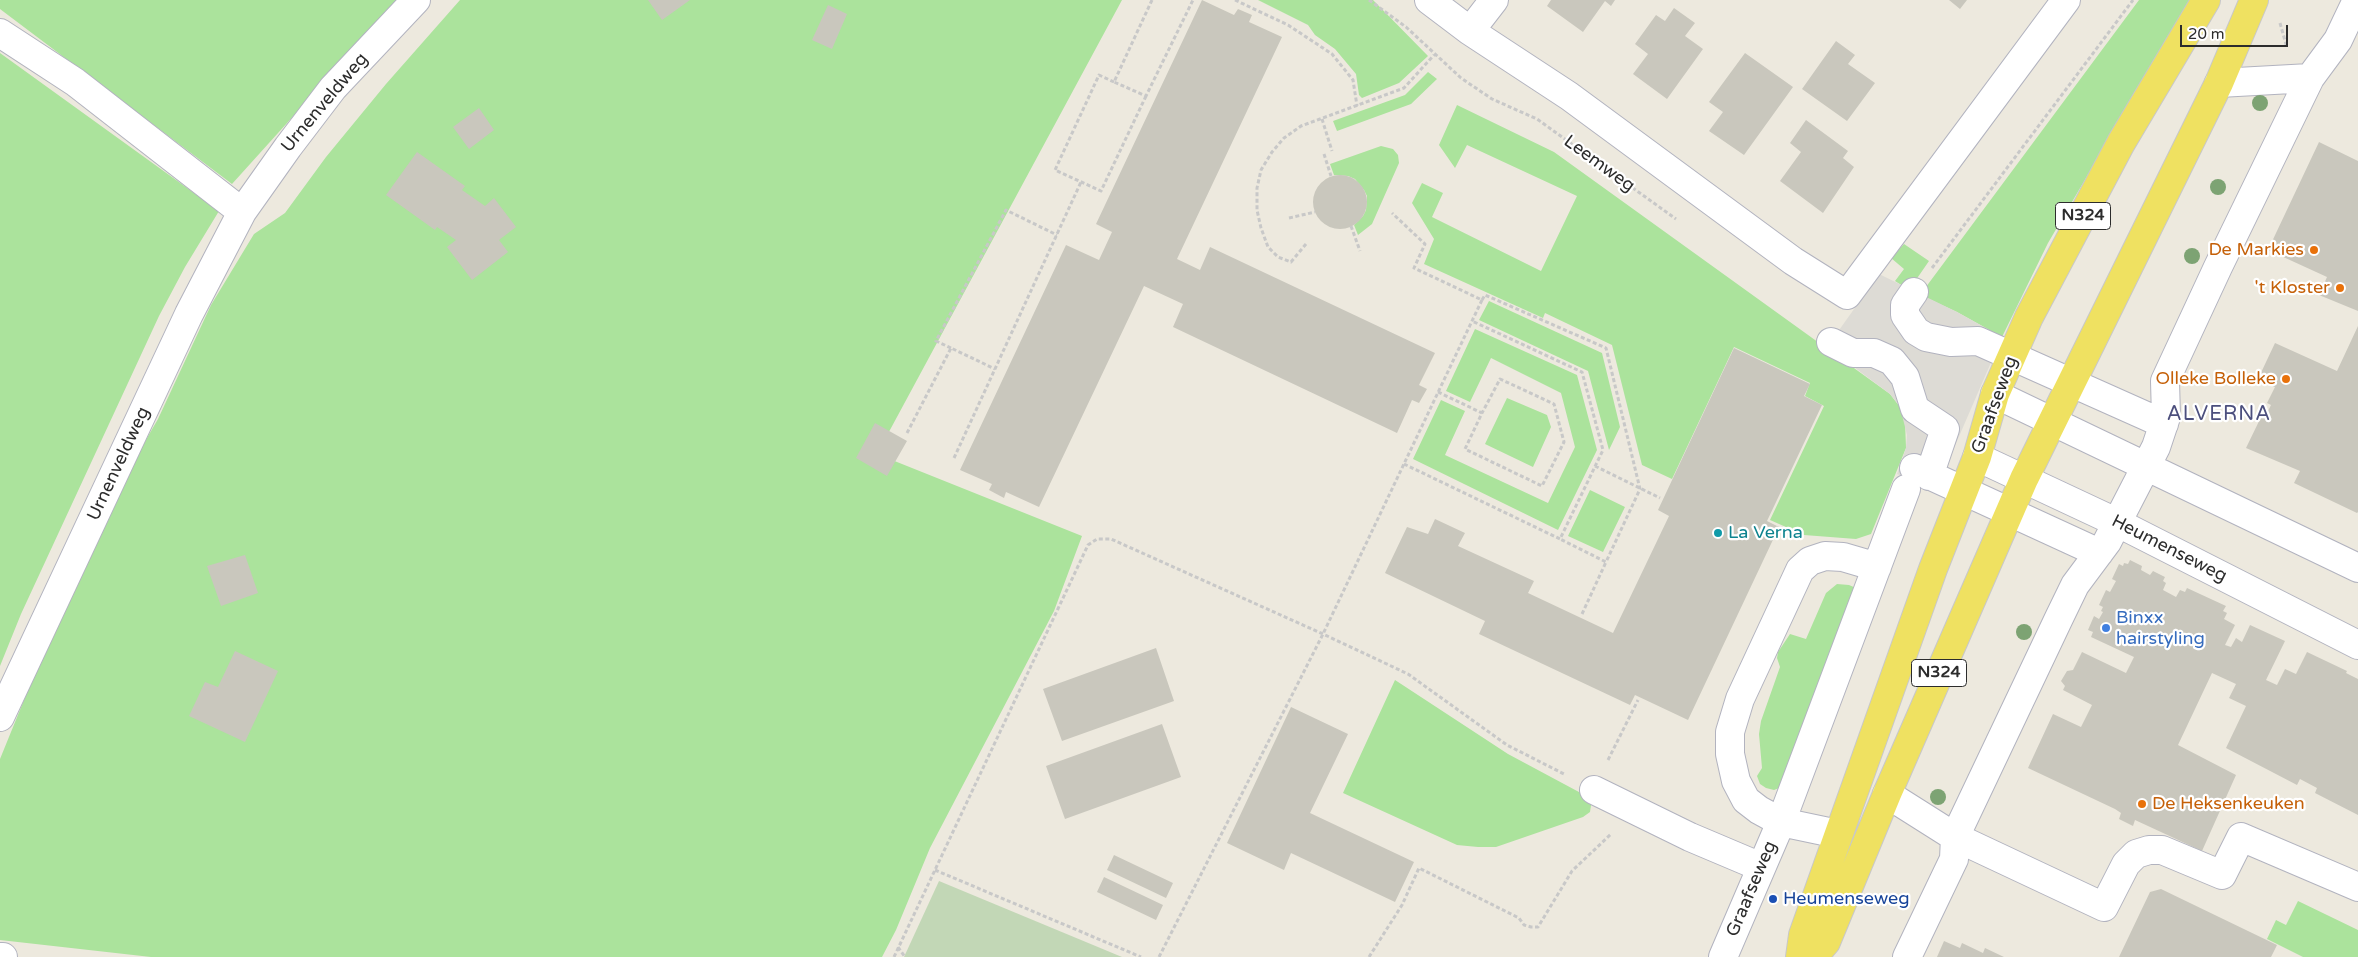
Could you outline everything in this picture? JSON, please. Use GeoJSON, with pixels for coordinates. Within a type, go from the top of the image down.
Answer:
{"type":"FeatureCollection","features":[{"type":"Feature","properties":{"kind":"main road","name":"Graafseweg"},"geometry":{"type":"LineString","coordinates":[[1800,957],[1803,935],[1838,834],[1932,569],[1977,457],[1996,394],[2012,356],[2030,317],[2120,143],[2206,0]]}},
{"type":"Feature","properties":{"kind":"main road","name":"N324"},"geometry":{"type":"LineString","coordinates":[[1813,957],[1826,942],[1887,794],[2024,479],[2219,83],[2254,0]]}},
{"type":"Feature","properties":{"kind":"street","name":"Urnenveldweg"},"geometry":{"type":"LineString","coordinates":[[0,717],[190,314],[242,212],[288,146],[333,88],[416,0]]}},
{"type":"Feature","properties":{"kind":"street","name":"Leemweg"},"geometry":{"type":"LineString","coordinates":[[1429,0],[1470,31],[1569,96],[1793,261],[1847,295],[2066,0]]}},
{"type":"Feature","properties":{"kind":"street"},"geometry":{"type":"LineString","coordinates":[[1470,31],[1494,0]]}},
{"type":"Feature","properties":{"kind":"street"},"geometry":{"type":"LineString","coordinates":[[1907,957],[1954,859],[1956,837],[2075,585],[2100,552],[2118,523],[2146,466],[2164,424],[2165,381],[2303,78],[2338,40],[2356,0]]}},
{"type":"Feature","properties":{"kind":"street"},"geometry":{"type":"LineString","coordinates":[[0,33],[75,82],[242,212]]}},
{"type":"Feature","properties":{"kind":"street"},"geometry":{"type":"LineString","coordinates":[[2219,83],[2303,78]]}},
{"type":"Feature","properties":{"kind":"street"},"geometry":{"type":"LineString","coordinates":[[1914,292],[1906,305],[1905,315],[1916,331],[1926,337],[1951,342],[1978,341],[2070,384],[2164,424]]}},
{"type":"Feature","properties":{"kind":"street"},"geometry":{"type":"LineString","coordinates":[[1831,342],[1853,353],[1864,352],[1883,356],[1898,367],[1905,377],[1926,337]]}},
{"type":"Feature","properties":{"kind":"street","name":"Graafseweg"},"geometry":{"type":"LineString","coordinates":[[1723,957],[1781,822],[1877,568],[1916,478],[1946,429],[1915,409],[1905,377]]}},
{"type":"Feature","properties":{"kind":"street"},"geometry":{"type":"LineString","coordinates":[[1996,394],[2358,568]]}},
{"type":"Feature","properties":{"kind":"street","name":"Heumenseweg"},"geometry":{"type":"LineString","coordinates":[[1977,457],[2145,536],[2358,645]]}},
{"type":"Feature","properties":{"kind":"street"},"geometry":{"type":"LineString","coordinates":[[1916,478],[1963,492],[2100,552]]}},
{"type":"Feature","properties":{"kind":"street"},"geometry":{"type":"LineString","coordinates":[[2145,536],[2138,519],[2139,504],[2146,490],[2156,482],[2174,478]]}},
{"type":"Feature","properties":{"kind":"street"},"geometry":{"type":"LineString","coordinates":[[1781,822],[1759,810],[1746,800],[1736,781],[1730,754],[1730,732],[1740,699],[1800,570],[1810,561],[1825,556],[1843,557],[1877,568]]}},
{"type":"Feature","properties":{"kind":"street"},"geometry":{"type":"LineString","coordinates":[[1594,790],[1690,837],[1761,867]]}},
{"type":"Feature","properties":{"kind":"street"},"geometry":{"type":"LineString","coordinates":[[1887,794],[1956,837],[2104,907],[2126,864],[2136,854],[2149,850],[2162,850],[2222,875],[2241,837],[2358,887]]}},
{"type":"Feature","properties":{"kind":"street","name":"Graafseweg"},"geometry":{"type":"LineString","coordinates":[[1781,822],[1838,834]]}},
{"type":"Feature","properties":{"kind":"path"},"geometry":{"type":"LineString","coordinates":[[1114,82],[1152,0]]}},
{"type":"Feature","properties":{"kind":"path"},"geometry":{"type":"LineString","coordinates":[[1146,96],[1099,76],[1054,170],[1101,191],[1193,0]]}},
{"type":"Feature","properties":{"kind":"path"},"geometry":{"type":"LineString","coordinates":[[1235,0],[1288,25],[1332,54],[1353,80],[1357,106]]}},
{"type":"Feature","properties":{"kind":"path","name":"Leemweg"},"geometry":{"type":"LineString","coordinates":[[1369,0],[1406,27],[1461,78],[1492,99],[1537,119],[1680,221]]}},
{"type":"Feature","properties":{"kind":"path"},"geometry":{"type":"LineString","coordinates":[[1914,292],[2133,0]]}},
{"type":"Feature","properties":{"kind":"path"},"geometry":{"type":"LineString","coordinates":[[2279,19],[2303,78]]}},
{"type":"Feature","properties":{"kind":"path"},"geometry":{"type":"LineString","coordinates":[[1306,244],[1291,262],[1278,257],[1268,247],[1257,210],[1257,188],[1261,170],[1284,138],[1301,126],[1404,88],[1434,55]]}},
{"type":"Feature","properties":{"kind":"path"},"geometry":{"type":"LineString","coordinates":[[1322,119],[1332,151]]}},
{"type":"Feature","properties":{"kind":"path"},"geometry":{"type":"LineString","coordinates":[[1324,154],[1331,176]]}},
{"type":"Feature","properties":{"kind":"path"},"geometry":{"type":"LineString","coordinates":[[954,458],[1081,182]]}},
{"type":"Feature","properties":{"kind":"path"},"geometry":{"type":"LineString","coordinates":[[995,369],[936,341],[1006,210],[1057,235]]}},
{"type":"Feature","properties":{"kind":"path"},"geometry":{"type":"LineString","coordinates":[[1289,218],[1315,212]]}},
{"type":"Feature","properties":{"kind":"path"},"geometry":{"type":"LineString","coordinates":[[1392,213],[1425,244],[1414,268],[1482,300]]}},
{"type":"Feature","properties":{"kind":"path"},"geometry":{"type":"LineString","coordinates":[[1351,226],[1360,251]]}},
{"type":"Feature","properties":{"kind":"path"},"geometry":{"type":"LineString","coordinates":[[1159,957],[1323,634],[1485,295],[1606,348],[1640,489],[1582,614]]}},
{"type":"Feature","properties":{"kind":"path"},"geometry":{"type":"LineString","coordinates":[[1472,321],[1582,372],[1603,450],[1560,539]]}},
{"type":"Feature","properties":{"kind":"path"},"geometry":{"type":"LineString","coordinates":[[907,432],[950,348]]}},
{"type":"Feature","properties":{"kind":"path"},"geometry":{"type":"LineString","coordinates":[[1500,379],[1554,404],[1564,442],[1542,486],[1465,449],[1482,413],[1500,379]]}},
{"type":"Feature","properties":{"kind":"path"},"geometry":{"type":"LineString","coordinates":[[1438,392],[1482,413]]}},
{"type":"Feature","properties":{"kind":"path"},"geometry":{"type":"LineString","coordinates":[[1404,464],[1606,562]]}},
{"type":"Feature","properties":{"kind":"path"},"geometry":{"type":"LineString","coordinates":[[1595,466],[1660,498]]}},
{"type":"Feature","properties":{"kind":"path"},"geometry":{"type":"LineString","coordinates":[[894,957],[1088,545],[1098,539],[1111,539],[1408,674],[1507,745],[1594,790],[1638,700]]}},
{"type":"Feature","properties":{"kind":"path"},"geometry":{"type":"LineString","coordinates":[[1369,957],[1402,905],[1419,868],[1519,918],[1531,928],[1538,927],[1572,871],[1609,836],[1640,813]]}},
{"type":"Feature","properties":{"kind":"path"},"geometry":{"type":"LineString","coordinates":[[935,870],[1141,957]]}},
{"type":"Feature","properties":{"kind":"path"},"geometry":{"type":"LineString","coordinates":[[898,947],[905,957]]}},
{"type":"Feature","properties":{"kind":"green space"},"geometry":{"type":"Polygon","coordinates":[[[0,0],[398,0],[232,184],[0,9],[0,0]]]}},
{"type":"Feature","properties":{"kind":"green space"},"geometry":{"type":"Polygon","coordinates":[[[460,0],[1122,0],[877,454],[1082,536],[1054,611],[930,848],[896,930],[882,957],[151,957],[0,940],[0,759],[92,533],[158,419],[211,305],[254,234],[285,213],[326,157],[386,84],[460,0]]]}},
{"type":"Feature","properties":{"kind":"green space"},"geometry":{"type":"Polygon","coordinates":[[[1258,0],[1373,0],[1428,56],[1399,83],[1362,98],[1359,95],[1356,74],[1335,49],[1315,35],[1308,25],[1258,0]]]}},
{"type":"Feature","properties":{"kind":"green space"},"geometry":{"type":"Polygon","coordinates":[[[2139,0],[2190,0],[2048,243],[2002,337],[1957,312],[1920,295],[2139,0]]]}},
{"type":"Feature","properties":{"kind":"green space"},"geometry":{"type":"Polygon","coordinates":[[[0,53],[219,211],[185,267],[159,316],[21,614],[0,666],[0,53]]]}},
{"type":"Feature","properties":{"kind":"green space"},"geometry":{"type":"Polygon","coordinates":[[[1428,72],[1437,79],[1411,104],[1337,131],[1333,121],[1405,95],[1428,72]]]}},
{"type":"Feature","properties":{"kind":"green space"},"geometry":{"type":"Polygon","coordinates":[[[1457,105],[1554,152],[1890,394],[1900,407],[1905,421],[1906,448],[1871,534],[1856,539],[1804,535],[1770,520],[1824,406],[1805,396],[1810,383],[1734,347],[1672,479],[1642,465],[1612,345],[1545,313],[1543,318],[1424,264],[1434,239],[1412,203],[1422,183],[1443,193],[1432,217],[1541,271],[1577,196],[1467,145],[1455,168],[1439,145],[1457,105]]]}},
{"type":"Feature","properties":{"kind":"green space"},"geometry":{"type":"Polygon","coordinates":[[[1381,146],[1393,149],[1398,155],[1399,163],[1372,224],[1358,235],[1354,225],[1366,210],[1367,196],[1355,179],[1348,176],[1334,175],[1330,164],[1381,146]]]}},
{"type":"Feature","properties":{"kind":"green space"},"geometry":{"type":"Polygon","coordinates":[[[1904,244],[1929,261],[1909,290],[1895,281],[1904,269],[1891,258],[1904,244]]]}},
{"type":"Feature","properties":{"kind":"green space"},"geometry":{"type":"Polygon","coordinates":[[[1489,301],[1602,353],[1620,427],[1609,450],[1588,371],[1479,320],[1489,301]]]}},
{"type":"Feature","properties":{"kind":"green space"},"geometry":{"type":"Polygon","coordinates":[[[1475,329],[1577,375],[1597,450],[1558,530],[1413,459],[1441,400],[1465,411],[1445,455],[1548,503],[1575,447],[1561,393],[1491,358],[1470,402],[1446,391],[1475,329]]]}},
{"type":"Feature","properties":{"kind":"green space"},"geometry":{"type":"Polygon","coordinates":[[[1507,398],[1547,415],[1551,427],[1533,467],[1485,444],[1507,398]]]}},
{"type":"Feature","properties":{"kind":"green space"},"geometry":{"type":"Polygon","coordinates":[[[1590,490],[1625,507],[1603,552],[1568,536],[1590,490]]]}},
{"type":"Feature","properties":{"kind":"green space"},"geometry":{"type":"Polygon","coordinates":[[[1837,584],[1856,588],[1782,787],[1774,790],[1766,788],[1760,784],[1757,776],[1762,768],[1759,734],[1761,721],[1780,667],[1777,658],[1778,652],[1790,634],[1806,639],[1826,593],[1837,584]]]}},
{"type":"Feature","properties":{"kind":"green space"},"geometry":{"type":"Polygon","coordinates":[[[1395,680],[1508,754],[1592,799],[1590,812],[1583,817],[1496,847],[1478,847],[1457,845],[1343,793],[1395,680]]]}},
{"type":"Feature","properties":{"kind":"green space"},"geometry":{"type":"Polygon","coordinates":[[[939,881],[1122,957],[904,957],[939,881]]]}},
{"type":"Feature","properties":{"kind":"green space"},"geometry":{"type":"Polygon","coordinates":[[[2298,901],[2358,930],[2358,957],[2303,957],[2267,939],[2276,920],[2286,925],[2298,901]]]}},
{"type":"Feature","properties":{"kind":"shaded area"},"geometry":{"type":"Polygon","coordinates":[[[1879,274],[1957,312],[2002,337],[1935,492],[1897,474],[1906,448],[1907,435],[1900,407],[1890,394],[1827,347],[1879,274]]]}},
{"type":"Feature","properties":{"kind":"building"},"geometry":{"type":"Polygon","coordinates":[[[648,0],[690,0],[662,20],[648,0]]]}},
{"type":"Feature","properties":{"kind":"building"},"geometry":{"type":"Polygon","coordinates":[[[1202,0],[1234,15],[1238,9],[1252,15],[1249,22],[1282,37],[1177,259],[1200,270],[1210,247],[1435,353],[1419,385],[1427,389],[1419,403],[1412,400],[1397,433],[1173,327],[1183,304],[1144,286],[1039,507],[1006,492],[1004,498],[989,490],[992,484],[960,470],[1066,245],[1099,260],[1112,232],[1096,224],[1202,0]]]}},
{"type":"Feature","properties":{"kind":"building"},"geometry":{"type":"Polygon","coordinates":[[[1551,0],[1615,0],[1611,6],[1605,1],[1583,32],[1547,6],[1551,0]]]}},
{"type":"Feature","properties":{"kind":"building"},"geometry":{"type":"Polygon","coordinates":[[[1949,0],[1967,0],[1960,9],[1949,0]]]}},
{"type":"Feature","properties":{"kind":"building"},"geometry":{"type":"Polygon","coordinates":[[[828,5],[847,14],[832,49],[812,40],[828,5]]]}},
{"type":"Feature","properties":{"kind":"building"},"geometry":{"type":"Polygon","coordinates":[[[1674,8],[1695,23],[1685,36],[1703,49],[1667,99],[1633,74],[1648,54],[1635,44],[1656,15],[1665,21],[1674,8]]]}},
{"type":"Feature","properties":{"kind":"building"},"geometry":{"type":"Polygon","coordinates":[[[1836,41],[1855,55],[1848,64],[1875,83],[1847,121],[1802,89],[1836,41]]]}},
{"type":"Feature","properties":{"kind":"building"},"geometry":{"type":"Polygon","coordinates":[[[1745,53],[1793,87],[1744,155],[1709,131],[1723,112],[1709,102],[1745,53]]]}},
{"type":"Feature","properties":{"kind":"building"},"geometry":{"type":"Polygon","coordinates":[[[479,108],[494,130],[469,149],[453,127],[479,108]]]}},
{"type":"Feature","properties":{"kind":"building"},"geometry":{"type":"Polygon","coordinates":[[[1806,120],[1848,151],[1843,158],[1854,167],[1823,213],[1780,181],[1801,152],[1790,143],[1806,120]]]}},
{"type":"Feature","properties":{"kind":"building"},"geometry":{"type":"Polygon","coordinates":[[[2319,142],[2358,161],[2358,311],[2319,295],[2327,277],[2268,250],[2319,142]]]}},
{"type":"Feature","properties":{"kind":"building"},"geometry":{"type":"Polygon","coordinates":[[[417,152],[465,186],[462,190],[485,206],[494,198],[516,227],[499,240],[508,252],[472,280],[447,247],[456,240],[437,227],[435,230],[386,195],[417,152]]]}},
{"type":"Feature","properties":{"kind":"building"},"geometry":{"type":"Polygon","coordinates":[[[1335,175],[1345,175],[1355,179],[1363,187],[1367,202],[1363,217],[1355,225],[1345,229],[1335,229],[1325,225],[1317,217],[1313,207],[1313,197],[1317,187],[1325,179],[1335,175]]]}},
{"type":"Feature","properties":{"kind":"building"},"geometry":{"type":"Polygon","coordinates":[[[2358,326],[2357,513],[2294,483],[2300,471],[2246,448],[2262,415],[2265,417],[2271,405],[2267,403],[2275,387],[2258,379],[2275,343],[2337,371],[2358,326]]]}},
{"type":"Feature","properties":{"kind":"building","name":"La Verna"},"geometry":{"type":"Polygon","coordinates":[[[1734,348],[1810,384],[1804,396],[1822,405],[1767,521],[1779,527],[1688,720],[1635,695],[1630,705],[1479,634],[1485,621],[1385,573],[1407,527],[1428,534],[1435,519],[1465,533],[1458,546],[1534,581],[1528,593],[1613,633],[1669,516],[1658,510],[1734,348]]]}},
{"type":"Feature","properties":{"kind":"building"},"geometry":{"type":"Polygon","coordinates":[[[875,423],[907,441],[887,476],[856,458],[875,423]]]}},
{"type":"Feature","properties":{"kind":"building"},"geometry":{"type":"Polygon","coordinates":[[[245,555],[258,593],[221,606],[207,566],[245,555]]]}},
{"type":"Feature","properties":{"kind":"building"},"geometry":{"type":"Polygon","coordinates":[[[2130,560],[2142,566],[2141,570],[2150,575],[2153,571],[2165,577],[2163,581],[2166,583],[2163,590],[2176,597],[2180,590],[2185,592],[2187,588],[2226,606],[2223,611],[2227,613],[2224,619],[2235,625],[2225,645],[2231,647],[2236,638],[2242,642],[2250,625],[2285,641],[2266,680],[2277,685],[2285,669],[2296,674],[2307,652],[2347,671],[2346,673],[2358,679],[2358,815],[2315,793],[2317,788],[2300,779],[2297,785],[2226,748],[2246,706],[2229,698],[2236,684],[2212,673],[2178,745],[2236,775],[2202,851],[2135,820],[2133,826],[2119,819],[2121,813],[2115,809],[2028,768],[2053,714],[2081,727],[2092,705],[2063,690],[2065,686],[2061,681],[2067,671],[2073,670],[2082,652],[2126,673],[2134,657],[2091,637],[2093,632],[2088,630],[2094,616],[2099,619],[2103,612],[2101,611],[2103,607],[2099,605],[2106,590],[2110,592],[2116,581],[2112,579],[2119,564],[2123,566],[2124,563],[2128,564],[2130,560]]]}},
{"type":"Feature","properties":{"kind":"building"},"geometry":{"type":"Polygon","coordinates":[[[1156,648],[1174,701],[1062,741],[1043,689],[1156,648]]]}},
{"type":"Feature","properties":{"kind":"building"},"geometry":{"type":"Polygon","coordinates":[[[235,651],[278,671],[245,742],[189,716],[205,682],[218,687],[235,651]]]}},
{"type":"Feature","properties":{"kind":"building"},"geometry":{"type":"Polygon","coordinates":[[[1291,707],[1348,734],[1310,813],[1414,862],[1395,902],[1291,853],[1284,870],[1227,843],[1291,707]]]}},
{"type":"Feature","properties":{"kind":"building"},"geometry":{"type":"Polygon","coordinates":[[[1162,724],[1181,777],[1065,819],[1046,766],[1162,724]]]}},
{"type":"Feature","properties":{"kind":"building"},"geometry":{"type":"Polygon","coordinates":[[[1114,855],[1173,883],[1166,898],[1107,870],[1114,855]]]}},
{"type":"Feature","properties":{"kind":"building"},"geometry":{"type":"Polygon","coordinates":[[[1104,877],[1163,905],[1156,920],[1097,892],[1104,877]]]}},
{"type":"Feature","properties":{"kind":"building"},"geometry":{"type":"Polygon","coordinates":[[[2161,889],[2277,945],[2271,957],[2119,957],[2150,892],[2161,889]]]}},
{"type":"Feature","properties":{"kind":"building"},"geometry":{"type":"Polygon","coordinates":[[[1944,941],[1960,948],[1962,943],[1983,953],[1985,948],[2004,957],[1937,957],[1944,941]]]}},
{"type":"Feature","properties":{"kind":"place","name":"De Markies"},"geometry":{"type":"Point","coordinates":[2314,250]}},
{"type":"Feature","properties":{"kind":"place","name":"'t Kloster"},"geometry":{"type":"Point","coordinates":[2340,288]}},
{"type":"Feature","properties":{"kind":"place","name":"Olleke Bolleke"},"geometry":{"type":"Point","coordinates":[2286,379]}},
{"type":"Feature","properties":{"kind":"place","name":"La Verna"},"geometry":{"type":"Point","coordinates":[1718,533]}},
{"type":"Feature","properties":{"kind":"place","name":"Binxx hairstyling"},"geometry":{"type":"Point","coordinates":[2106,628]}},
{"type":"Feature","properties":{"kind":"place","name":"De Heksenkeuken"},"geometry":{"type":"Point","coordinates":[2142,804]}},
{"type":"Feature","properties":{"kind":"place","name":"Heumenseweg"},"geometry":{"type":"Point","coordinates":[1773,899]}},
{"type":"Feature","properties":{"kind":"district","name":"ALVERNA"},"geometry":{"type":"Point","coordinates":[2219,415]}}]}
